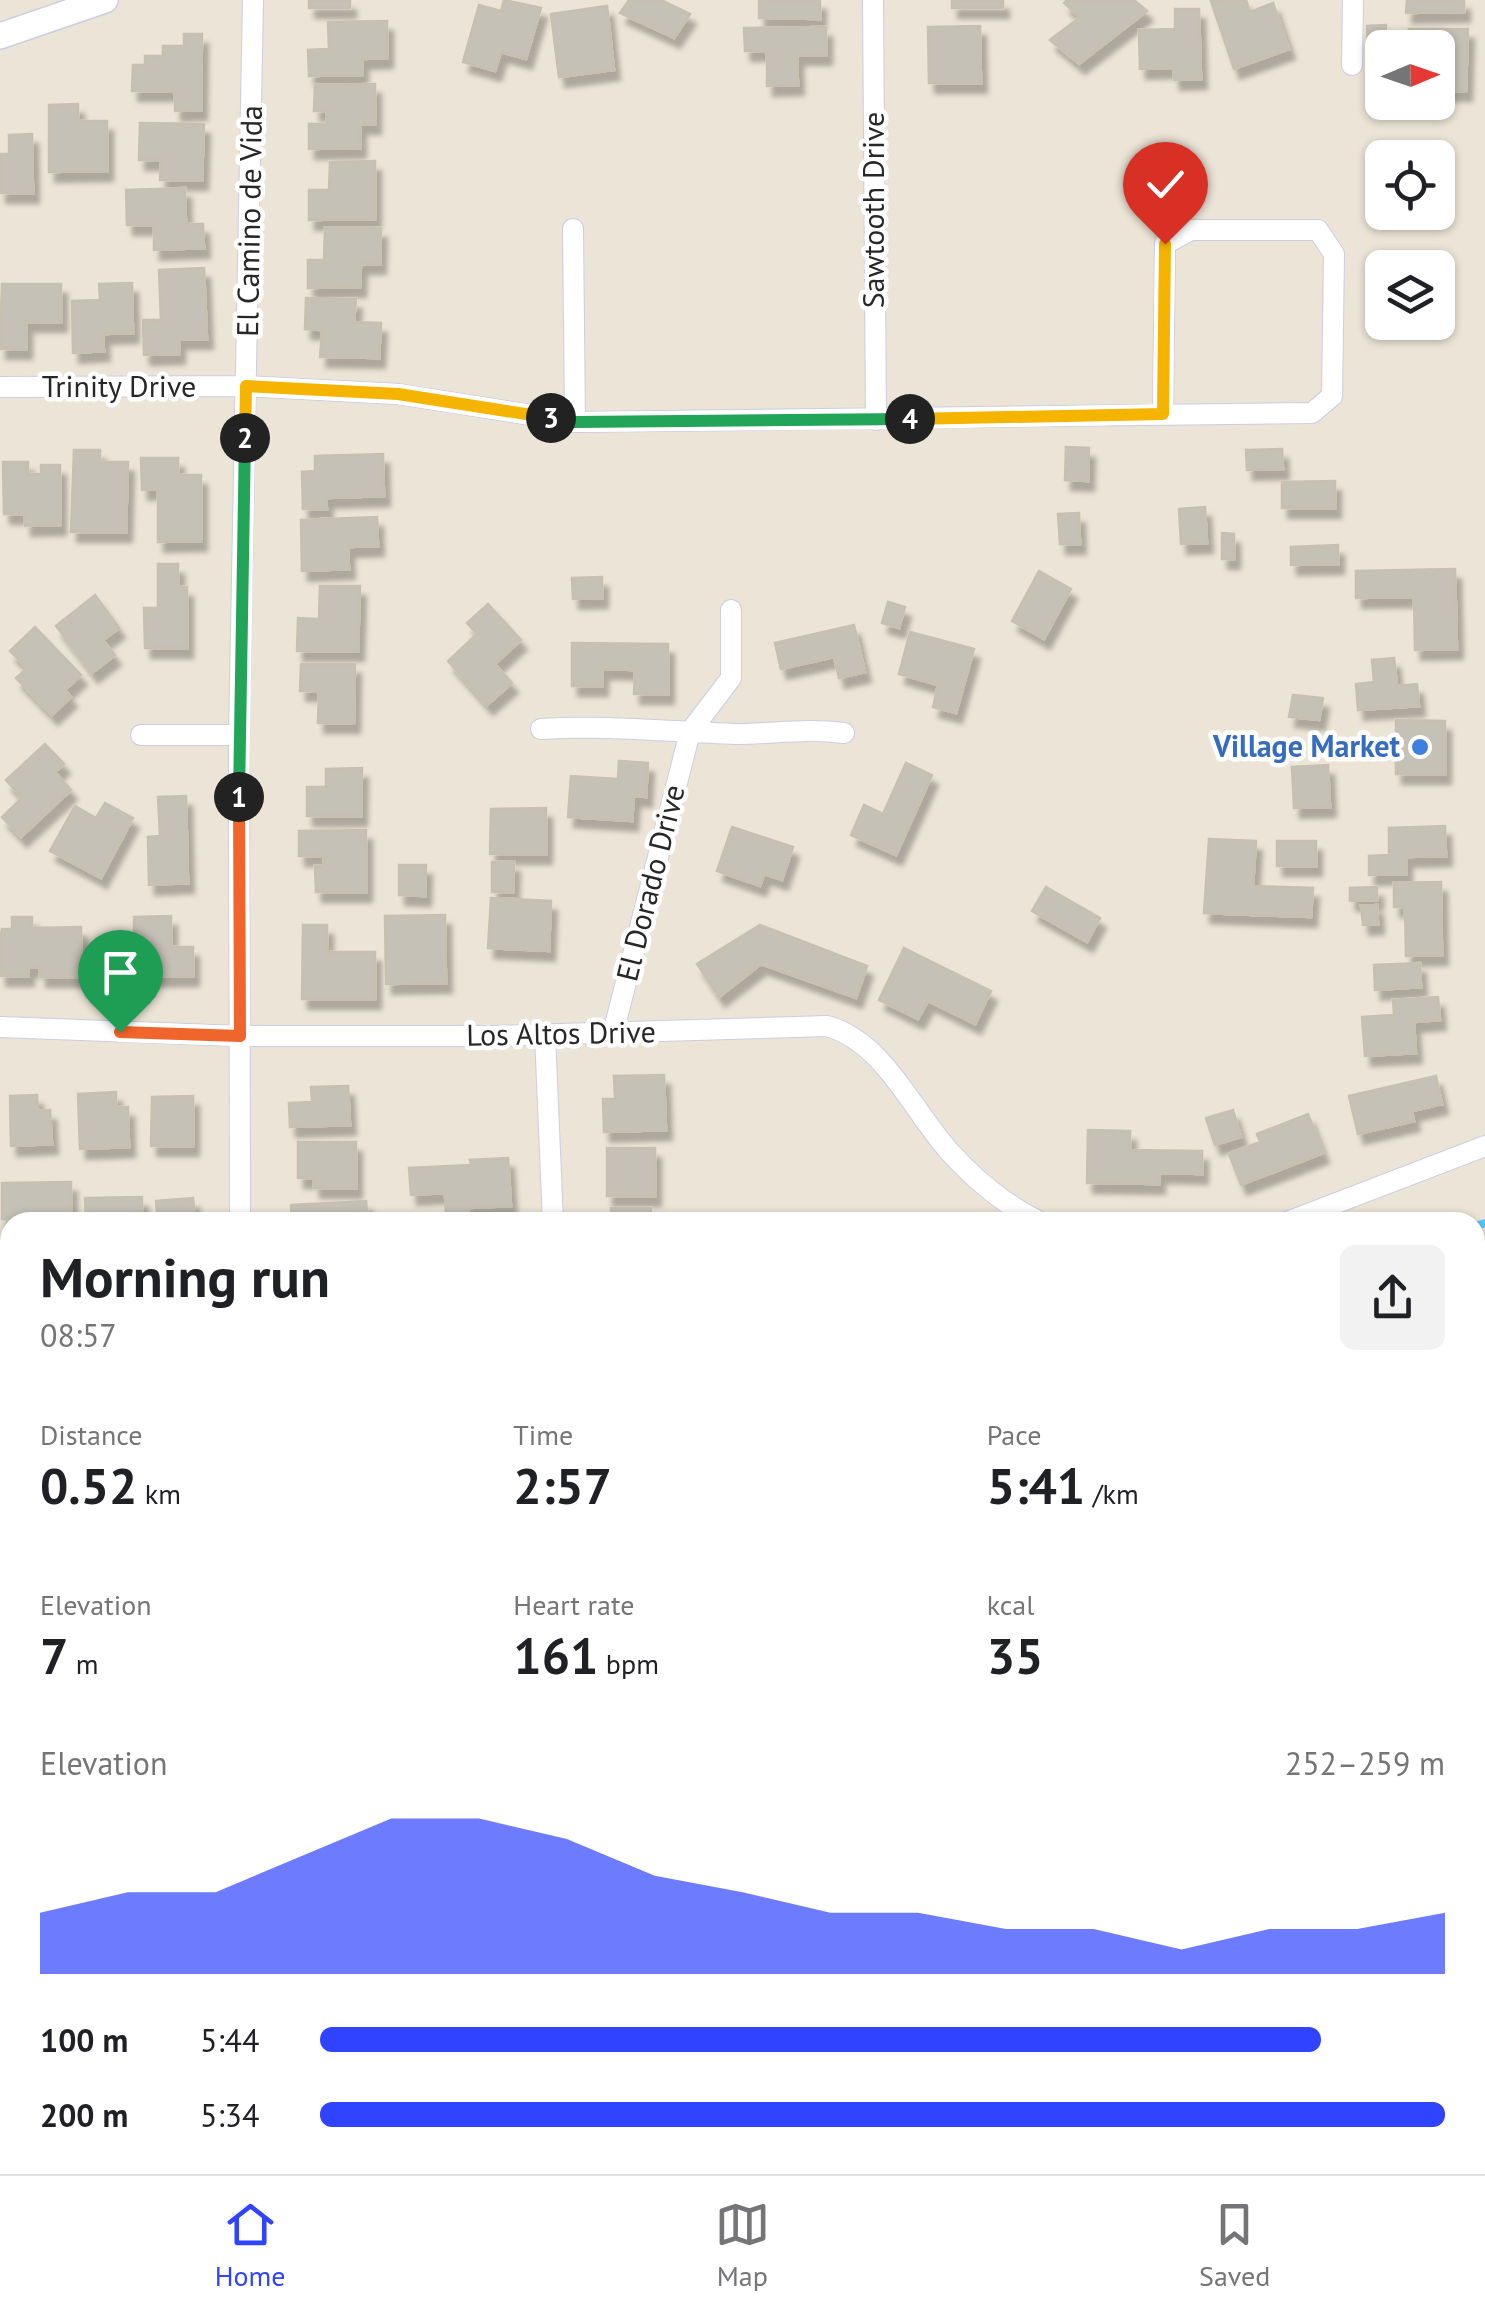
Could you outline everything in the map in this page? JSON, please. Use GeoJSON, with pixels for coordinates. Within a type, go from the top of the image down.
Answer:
{"type":"FeatureCollection","features":[{"type":"Feature","properties":{"kind":"street"},"geometry":{"type":"LineString","coordinates":[[0,36],[105,0]]}},
{"type":"Feature","properties":{"kind":"street","name":"El Camino de Vida"},"geometry":{"type":"LineString","coordinates":[[240,1212],[239,735],[252,0]]}},
{"type":"Feature","properties":{"kind":"street","name":"Sawtooth Drive"},"geometry":{"type":"LineString","coordinates":[[872,0],[876,420]]}},
{"type":"Feature","properties":{"kind":"street"},"geometry":{"type":"LineString","coordinates":[[1352,65],[1353,0]]}},
{"type":"Feature","properties":{"kind":"street"},"geometry":{"type":"LineString","coordinates":[[573,229],[575,422]]}},
{"type":"Feature","properties":{"kind":"street","name":"Trinity Drive"},"geometry":{"type":"LineString","coordinates":[[0,387],[246,386],[398,394],[575,422],[1312,413],[1332,396],[1334,254],[1318,230],[1191,230],[1165,244],[1163,414]]}},
{"type":"Feature","properties":{"kind":"street","name":"El Dorado Drive"},"geometry":{"type":"LineString","coordinates":[[613,1033],[690,732],[732,678],[731,610]]}},
{"type":"Feature","properties":{"kind":"street"},"geometry":{"type":"LineString","coordinates":[[541,729],[604,725],[690,732],[754,734],[802,728],[844,733]]}},
{"type":"Feature","properties":{"kind":"street"},"geometry":{"type":"LineString","coordinates":[[140,735],[239,735]]}},
{"type":"Feature","properties":{"kind":"street","name":"Los Altos Drive"},"geometry":{"type":"LineString","coordinates":[[0,1027],[240,1036],[545,1035],[814,1024],[838,1029],[871,1052],[948,1150],[983,1186],[1024,1212]]}},
{"type":"Feature","properties":{"kind":"street"},"geometry":{"type":"LineString","coordinates":[[545,1035],[553,1212]]}},
{"type":"Feature","properties":{"kind":"street"},"geometry":{"type":"LineString","coordinates":[[1313,1212],[1485,1146]]}},
{"type":"Feature","properties":{"kind":"building"},"geometry":{"type":"Polygon","coordinates":[[[309,0],[350,0],[350,8],[309,8],[309,0]]]}},
{"type":"Feature","properties":{"kind":"building"},"geometry":{"type":"Polygon","coordinates":[[[504,0],[541,8],[526,59],[501,52],[495,71],[463,62],[479,5],[501,11],[504,0]]]}},
{"type":"Feature","properties":{"kind":"building"},"geometry":{"type":"Polygon","coordinates":[[[629,0],[661,0],[690,14],[674,38],[620,13],[629,0]]]}},
{"type":"Feature","properties":{"kind":"building"},"geometry":{"type":"Polygon","coordinates":[[[759,0],[820,0],[820,19],[759,18],[759,0]]]}},
{"type":"Feature","properties":{"kind":"building"},"geometry":{"type":"Polygon","coordinates":[[[952,0],[1003,0],[1003,8],[952,8],[952,0]]]}},
{"type":"Feature","properties":{"kind":"building"},"geometry":{"type":"Polygon","coordinates":[[[1134,0],[1147,11],[1079,64],[1050,40],[1080,17],[1064,3],[1134,0]]]}},
{"type":"Feature","properties":{"kind":"building"},"geometry":{"type":"Polygon","coordinates":[[[1246,0],[1250,12],[1273,3],[1289,49],[1234,69],[1211,1],[1246,0]]]}},
{"type":"Feature","properties":{"kind":"building"},"geometry":{"type":"Polygon","coordinates":[[[1407,0],[1464,0],[1464,12],[1406,13],[1407,0]]]}},
{"type":"Feature","properties":{"kind":"building"},"geometry":{"type":"Polygon","coordinates":[[[607,6],[614,70],[559,77],[551,14],[607,6]]]}},
{"type":"Feature","properties":{"kind":"building"},"geometry":{"type":"Polygon","coordinates":[[[1175,9],[1199,9],[1201,79],[1174,80],[1173,68],[1140,69],[1139,30],[1175,29],[1175,9]]]}},
{"type":"Feature","properties":{"kind":"building"},"geometry":{"type":"Polygon","coordinates":[[[387,21],[387,58],[362,59],[362,75],[309,76],[308,50],[329,49],[328,22],[387,21]]]}},
{"type":"Feature","properties":{"kind":"building"},"geometry":{"type":"Polygon","coordinates":[[[1386,25],[1386,30],[1367,30],[1367,26],[1386,25]]]}},
{"type":"Feature","properties":{"kind":"building"},"geometry":{"type":"Polygon","coordinates":[[[980,26],[981,83],[929,83],[928,27],[980,26]]]}},
{"type":"Feature","properties":{"kind":"building"},"geometry":{"type":"Polygon","coordinates":[[[826,27],[826,55],[797,55],[798,85],[767,86],[767,51],[745,51],[744,28],[826,27]]]}},
{"type":"Feature","properties":{"kind":"building"},"geometry":{"type":"Polygon","coordinates":[[[1468,29],[1466,91],[1455,91],[1455,30],[1409,30],[1468,29]]]}},
{"type":"Feature","properties":{"kind":"building"},"geometry":{"type":"Polygon","coordinates":[[[184,34],[202,34],[201,110],[175,111],[175,91],[132,91],[133,65],[145,65],[145,56],[163,56],[163,46],[184,46],[184,34]]]}},
{"type":"Feature","properties":{"kind":"building"},"geometry":{"type":"Polygon","coordinates":[[[375,84],[375,124],[360,124],[360,148],[309,149],[309,124],[327,124],[327,111],[314,111],[315,85],[375,84]]]}},
{"type":"Feature","properties":{"kind":"building"},"geometry":{"type":"Polygon","coordinates":[[[78,104],[78,121],[107,121],[107,171],[49,172],[49,105],[78,104]]]}},
{"type":"Feature","properties":{"kind":"building"},"geometry":{"type":"Polygon","coordinates":[[[140,123],[204,124],[202,180],[160,180],[161,160],[139,160],[140,123]]]}},
{"type":"Feature","properties":{"kind":"building"},"geometry":{"type":"Polygon","coordinates":[[[32,134],[33,193],[0,193],[0,154],[9,154],[9,135],[32,134]]]}},
{"type":"Feature","properties":{"kind":"building"},"geometry":{"type":"Polygon","coordinates":[[[375,161],[375,219],[309,220],[309,190],[329,190],[330,162],[375,161]]]}},
{"type":"Feature","properties":{"kind":"building"},"geometry":{"type":"Polygon","coordinates":[[[185,188],[186,224],[203,224],[204,248],[154,250],[154,225],[127,225],[126,190],[185,188]]]}},
{"type":"Feature","properties":{"kind":"building"},"geometry":{"type":"Polygon","coordinates":[[[325,228],[381,228],[380,264],[361,264],[360,287],[308,288],[308,260],[324,260],[325,228]]]}},
{"type":"Feature","properties":{"kind":"building"},"geometry":{"type":"Polygon","coordinates":[[[204,268],[207,339],[179,339],[179,354],[144,355],[143,320],[161,320],[159,270],[204,268]]]}},
{"type":"Feature","properties":{"kind":"building"},"geometry":{"type":"Polygon","coordinates":[[[132,283],[133,333],[103,334],[104,351],[73,353],[72,301],[100,300],[99,284],[132,283]]]}},
{"type":"Feature","properties":{"kind":"building"},"geometry":{"type":"Polygon","coordinates":[[[2,284],[61,284],[61,322],[26,322],[26,349],[0,349],[2,284]]]}},
{"type":"Feature","properties":{"kind":"building"},"geometry":{"type":"Polygon","coordinates":[[[306,298],[356,299],[354,322],[381,323],[379,358],[320,357],[322,330],[305,329],[306,298]]]}},
{"type":"Feature","properties":{"kind":"building"},"geometry":{"type":"Polygon","coordinates":[[[1066,447],[1089,448],[1088,481],[1065,480],[1066,447]]]}},
{"type":"Feature","properties":{"kind":"building"},"geometry":{"type":"Polygon","coordinates":[[[1282,449],[1283,469],[1247,470],[1246,450],[1282,449]]]}},
{"type":"Feature","properties":{"kind":"building"},"geometry":{"type":"Polygon","coordinates":[[[74,450],[100,450],[100,462],[128,462],[126,532],[71,532],[74,450]]]}},
{"type":"Feature","properties":{"kind":"building"},"geometry":{"type":"Polygon","coordinates":[[[383,454],[384,496],[326,498],[327,509],[303,509],[302,472],[315,471],[315,456],[383,454]]]}},
{"type":"Feature","properties":{"kind":"building"},"geometry":{"type":"Polygon","coordinates":[[[141,458],[178,458],[178,475],[201,475],[201,541],[158,542],[158,489],[142,490],[141,458]]]}},
{"type":"Feature","properties":{"kind":"building"},"geometry":{"type":"Polygon","coordinates":[[[3,462],[28,462],[28,474],[41,474],[41,465],[60,465],[60,525],[25,526],[25,514],[4,514],[3,462]]]}},
{"type":"Feature","properties":{"kind":"building"},"geometry":{"type":"Polygon","coordinates":[[[1335,481],[1335,508],[1282,508],[1282,482],[1335,481]]]}},
{"type":"Feature","properties":{"kind":"building"},"geometry":{"type":"Polygon","coordinates":[[[1205,507],[1207,543],[1181,544],[1179,509],[1205,507]]]}},
{"type":"Feature","properties":{"kind":"building"},"geometry":{"type":"Polygon","coordinates":[[[1079,513],[1080,544],[1060,544],[1058,514],[1079,513]]]}},
{"type":"Feature","properties":{"kind":"building"},"geometry":{"type":"Polygon","coordinates":[[[377,517],[378,546],[348,547],[349,569],[302,571],[301,520],[377,517]]]}},
{"type":"Feature","properties":{"kind":"building"},"geometry":{"type":"Polygon","coordinates":[[[1222,533],[1234,534],[1234,559],[1222,559],[1222,533]]]}},
{"type":"Feature","properties":{"kind":"building"},"geometry":{"type":"Polygon","coordinates":[[[1338,545],[1338,564],[1291,565],[1291,547],[1338,545]]]}},
{"type":"Feature","properties":{"kind":"building"},"geometry":{"type":"Polygon","coordinates":[[[158,564],[178,564],[178,587],[187,587],[187,648],[145,648],[144,608],[158,608],[158,564]]]}},
{"type":"Feature","properties":{"kind":"building"},"geometry":{"type":"Polygon","coordinates":[[[1455,569],[1457,649],[1415,650],[1414,597],[1356,598],[1356,571],[1455,569]]]}},
{"type":"Feature","properties":{"kind":"building"},"geometry":{"type":"Polygon","coordinates":[[[1039,571],[1071,589],[1044,639],[1012,621],[1039,571]]]}},
{"type":"Feature","properties":{"kind":"building"},"geometry":{"type":"Polygon","coordinates":[[[602,577],[602,598],[573,599],[572,578],[602,577]]]}},
{"type":"Feature","properties":{"kind":"building"},"geometry":{"type":"Polygon","coordinates":[[[320,586],[360,586],[358,651],[297,651],[298,618],[319,619],[320,586]]]}},
{"type":"Feature","properties":{"kind":"building"},"geometry":{"type":"Polygon","coordinates":[[[95,595],[119,628],[103,640],[115,655],[92,673],[56,626],[95,595]]]}},
{"type":"Feature","properties":{"kind":"building"},"geometry":{"type":"Polygon","coordinates":[[[888,602],[905,607],[899,628],[882,623],[888,602]]]}},
{"type":"Feature","properties":{"kind":"building"},"geometry":{"type":"Polygon","coordinates":[[[488,604],[521,640],[495,664],[512,683],[487,705],[448,661],[477,634],[467,623],[488,604]]]}},
{"type":"Feature","properties":{"kind":"building"},"geometry":{"type":"Polygon","coordinates":[[[854,625],[865,672],[839,678],[834,657],[781,669],[775,643],[854,625]]]}},
{"type":"Feature","properties":{"kind":"building"},"geometry":{"type":"Polygon","coordinates":[[[35,627],[81,675],[65,690],[71,697],[52,715],[16,678],[27,668],[10,651],[35,627]]]}},
{"type":"Feature","properties":{"kind":"building"},"geometry":{"type":"Polygon","coordinates":[[[910,632],[974,649],[956,713],[933,707],[938,685],[899,674],[910,632]]]}},
{"type":"Feature","properties":{"kind":"building"},"geometry":{"type":"Polygon","coordinates":[[[572,643],[668,644],[668,694],[634,694],[635,670],[602,669],[602,686],[572,686],[572,643]]]}},
{"type":"Feature","properties":{"kind":"building"},"geometry":{"type":"Polygon","coordinates":[[[1394,658],[1397,686],[1417,684],[1419,706],[1358,710],[1356,684],[1374,682],[1372,660],[1394,658]]]}},
{"type":"Feature","properties":{"kind":"building"},"geometry":{"type":"Polygon","coordinates":[[[301,664],[355,664],[354,723],[318,723],[319,691],[300,691],[301,664]]]}},
{"type":"Feature","properties":{"kind":"building"},"geometry":{"type":"Polygon","coordinates":[[[1293,695],[1323,698],[1319,720],[1289,717],[1293,695]]]}},
{"type":"Feature","properties":{"kind":"building","name":"Village Market"},"geometry":{"type":"Polygon","coordinates":[[[1396,720],[1445,721],[1445,774],[1396,774],[1396,720]]]}},
{"type":"Feature","properties":{"kind":"building"},"geometry":{"type":"Polygon","coordinates":[[[45,744],[64,764],[55,772],[71,790],[21,837],[2,817],[22,798],[6,780],[45,744]]]}},
{"type":"Feature","properties":{"kind":"building"},"geometry":{"type":"Polygon","coordinates":[[[619,761],[648,763],[646,797],[634,796],[632,821],[568,817],[571,776],[618,779],[619,761]]]}},
{"type":"Feature","properties":{"kind":"building"},"geometry":{"type":"Polygon","coordinates":[[[906,763],[932,775],[896,855],[851,835],[864,805],[883,814],[906,763]]]}},
{"type":"Feature","properties":{"kind":"building"},"geometry":{"type":"Polygon","coordinates":[[[1328,765],[1330,807],[1294,808],[1292,767],[1328,765]]]}},
{"type":"Feature","properties":{"kind":"building"},"geometry":{"type":"Polygon","coordinates":[[[362,768],[361,816],[307,816],[307,787],[326,787],[326,769],[362,768]]]}},
{"type":"Feature","properties":{"kind":"building"},"geometry":{"type":"Polygon","coordinates":[[[186,796],[188,883],[149,885],[148,837],[160,836],[158,797],[186,796]]]}},
{"type":"Feature","properties":{"kind":"building"},"geometry":{"type":"Polygon","coordinates":[[[105,803],[133,818],[101,878],[50,851],[75,806],[96,818],[105,803]]]}},
{"type":"Feature","properties":{"kind":"building"},"geometry":{"type":"Polygon","coordinates":[[[546,808],[546,854],[490,854],[491,809],[546,808]]]}},
{"type":"Feature","properties":{"kind":"building"},"geometry":{"type":"Polygon","coordinates":[[[1445,826],[1446,856],[1406,857],[1406,874],[1369,875],[1369,856],[1389,855],[1389,828],[1445,826]]]}},
{"type":"Feature","properties":{"kind":"building"},"geometry":{"type":"Polygon","coordinates":[[[732,827],[793,847],[782,880],[764,874],[760,886],[717,871],[732,827]]]}},
{"type":"Feature","properties":{"kind":"building"},"geometry":{"type":"Polygon","coordinates":[[[366,830],[366,892],[316,892],[315,866],[324,866],[324,856],[299,856],[299,831],[366,830]]]}},
{"type":"Feature","properties":{"kind":"building"},"geometry":{"type":"Polygon","coordinates":[[[1209,839],[1256,841],[1253,886],[1313,888],[1311,917],[1204,913],[1209,839]]]}},
{"type":"Feature","properties":{"kind":"building"},"geometry":{"type":"Polygon","coordinates":[[[1277,841],[1316,841],[1316,866],[1277,866],[1277,841]]]}},
{"type":"Feature","properties":{"kind":"building"},"geometry":{"type":"Polygon","coordinates":[[[492,862],[514,862],[513,892],[492,892],[492,862]]]}},
{"type":"Feature","properties":{"kind":"building"},"geometry":{"type":"Polygon","coordinates":[[[399,865],[426,865],[425,896],[399,895],[399,865]]]}},
{"type":"Feature","properties":{"kind":"building"},"geometry":{"type":"Polygon","coordinates":[[[1441,882],[1442,955],[1406,956],[1405,907],[1394,907],[1394,883],[1441,882]]]}},
{"type":"Feature","properties":{"kind":"building"},"geometry":{"type":"Polygon","coordinates":[[[1046,887],[1100,918],[1087,942],[1032,911],[1046,887]]]}},
{"type":"Feature","properties":{"kind":"building"},"geometry":{"type":"Polygon","coordinates":[[[1377,887],[1377,900],[1350,901],[1350,888],[1377,887]]]}},
{"type":"Feature","properties":{"kind":"building"},"geometry":{"type":"Polygon","coordinates":[[[491,898],[551,901],[549,951],[488,948],[491,898]]]}},
{"type":"Feature","properties":{"kind":"building"},"geometry":{"type":"Polygon","coordinates":[[[1377,905],[1378,924],[1363,925],[1361,906],[1377,905]]]}},
{"type":"Feature","properties":{"kind":"building"},"geometry":{"type":"Polygon","coordinates":[[[445,915],[446,983],[386,984],[385,916],[445,915]]]}},
{"type":"Feature","properties":{"kind":"building"},"geometry":{"type":"Polygon","coordinates":[[[171,916],[171,947],[193,947],[193,976],[134,977],[134,917],[171,916]]]}},
{"type":"Feature","properties":{"kind":"building"},"geometry":{"type":"Polygon","coordinates":[[[12,917],[32,917],[32,928],[81,927],[82,977],[40,977],[40,967],[28,967],[28,976],[0,976],[2,929],[12,929],[12,917]]]}},
{"type":"Feature","properties":{"kind":"building"},"geometry":{"type":"Polygon","coordinates":[[[303,925],[327,925],[327,952],[375,952],[375,999],[302,999],[303,925]]]}},
{"type":"Feature","properties":{"kind":"building"},"geometry":{"type":"Polygon","coordinates":[[[760,925],[867,966],[856,998],[761,964],[719,997],[697,964],[760,925]]]}},
{"type":"Feature","properties":{"kind":"building"},"geometry":{"type":"Polygon","coordinates":[[[904,948],[991,991],[975,1024],[928,1001],[918,1019],[879,1000],[904,948]]]}},
{"type":"Feature","properties":{"kind":"building"},"geometry":{"type":"Polygon","coordinates":[[[1420,963],[1421,987],[1375,990],[1374,965],[1420,963]]]}},
{"type":"Feature","properties":{"kind":"building"},"geometry":{"type":"Polygon","coordinates":[[[1438,997],[1440,1020],[1414,1022],[1416,1053],[1365,1056],[1362,1017],[1394,1015],[1393,1000],[1438,997]]]}},
{"type":"Feature","properties":{"kind":"building"},"geometry":{"type":"Polygon","coordinates":[[[664,1075],[666,1130],[604,1132],[603,1099],[615,1099],[614,1076],[664,1075]]]}},
{"type":"Feature","properties":{"kind":"building"},"geometry":{"type":"Polygon","coordinates":[[[1436,1076],[1442,1104],[1412,1111],[1414,1121],[1358,1134],[1349,1096],[1436,1076]]]}},
{"type":"Feature","properties":{"kind":"building"},"geometry":{"type":"Polygon","coordinates":[[[348,1086],[350,1125],[290,1127],[289,1103],[312,1102],[311,1087],[348,1086]]]}},
{"type":"Feature","properties":{"kind":"building"},"geometry":{"type":"Polygon","coordinates":[[[116,1092],[116,1107],[128,1107],[129,1147],[80,1149],[78,1094],[116,1092]]]}},
{"type":"Feature","properties":{"kind":"building"},"geometry":{"type":"Polygon","coordinates":[[[37,1095],[38,1111],[50,1110],[52,1144],[11,1146],[10,1096],[37,1095]]]}},
{"type":"Feature","properties":{"kind":"building"},"geometry":{"type":"Polygon","coordinates":[[[193,1096],[193,1146],[151,1146],[152,1097],[193,1096]]]}},
{"type":"Feature","properties":{"kind":"building"},"geometry":{"type":"Polygon","coordinates":[[[1233,1110],[1241,1137],[1215,1145],[1206,1118],[1233,1110]]]}},
{"type":"Feature","properties":{"kind":"building"},"geometry":{"type":"Polygon","coordinates":[[[1308,1114],[1323,1153],[1241,1185],[1229,1154],[1260,1142],[1257,1134],[1308,1114]]]}},
{"type":"Feature","properties":{"kind":"building"},"geometry":{"type":"Polygon","coordinates":[[[1088,1130],[1130,1131],[1130,1150],[1202,1151],[1202,1174],[1159,1173],[1159,1184],[1087,1183],[1088,1130]]]}},
{"type":"Feature","properties":{"kind":"building"},"geometry":{"type":"Polygon","coordinates":[[[298,1142],[356,1142],[356,1188],[314,1188],[314,1178],[298,1178],[298,1142]]]}},
{"type":"Feature","properties":{"kind":"building"},"geometry":{"type":"Polygon","coordinates":[[[607,1148],[655,1148],[655,1196],[607,1196],[607,1148]]]}},
{"type":"Feature","properties":{"kind":"building"},"geometry":{"type":"Polygon","coordinates":[[[508,1158],[511,1206],[446,1212],[445,1193],[411,1195],[409,1168],[471,1165],[470,1160],[508,1158]]]}},
{"type":"Feature","properties":{"kind":"building"},"geometry":{"type":"Polygon","coordinates":[[[71,1182],[71,1212],[2,1212],[2,1183],[71,1182]]]}},
{"type":"Feature","properties":{"kind":"building"},"geometry":{"type":"Polygon","coordinates":[[[142,1197],[142,1212],[86,1212],[85,1198],[142,1197]]]}},
{"type":"Feature","properties":{"kind":"building"},"geometry":{"type":"Polygon","coordinates":[[[193,1198],[195,1212],[157,1212],[156,1201],[193,1198]]]}},
{"type":"Feature","properties":{"kind":"building"},"geometry":{"type":"Polygon","coordinates":[[[366,1201],[367,1212],[291,1212],[291,1205],[366,1201]]]}},
{"type":"Feature","properties":{"kind":"building"},"geometry":{"type":"Polygon","coordinates":[[[611,1208],[651,1208],[651,1212],[611,1212],[611,1208]]]}},
{"type":"Feature","properties":{"kind":"place","name":"Village Market"},"geometry":{"type":"Point","coordinates":[1420,747]}},
{"type":"Feature","properties":{"kind":"route"},"geometry":{"type":"LineString","coordinates":[[120,1032],[240,1036],[239,735],[246,386],[398,394],[575,422],[1163,414],[1165,244]]}}]}
